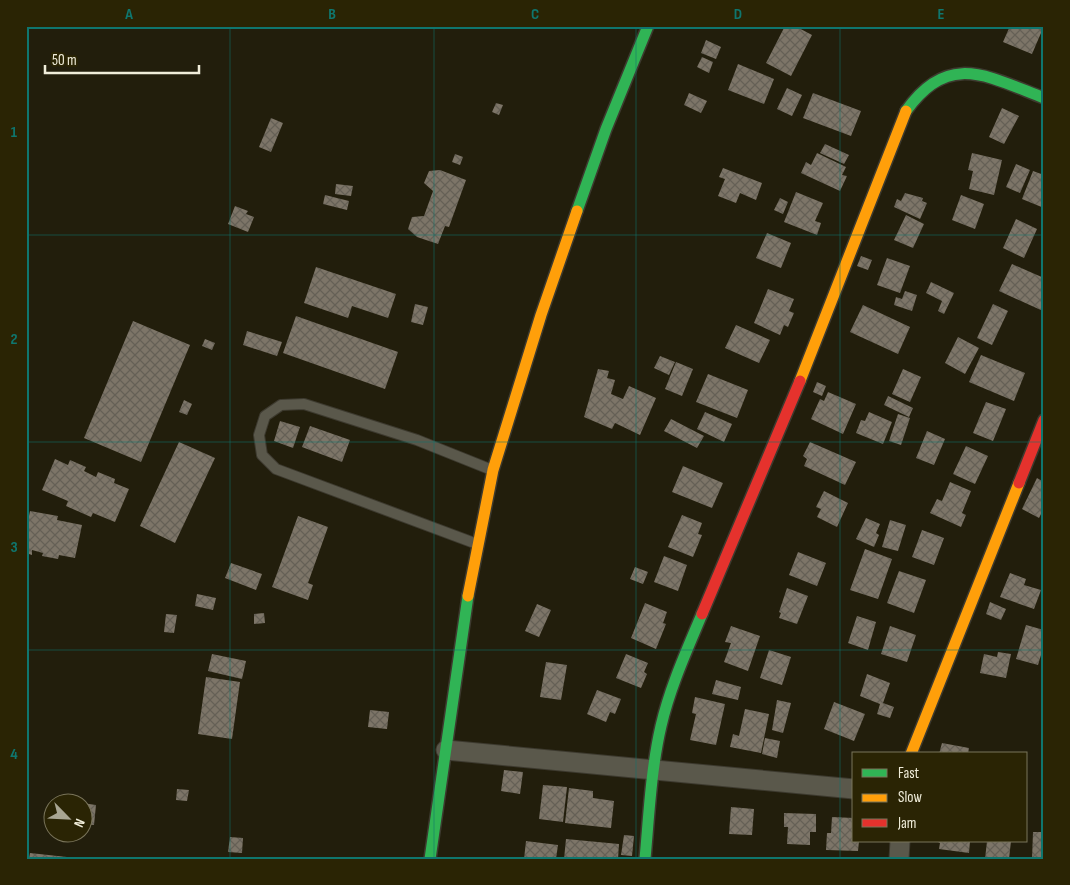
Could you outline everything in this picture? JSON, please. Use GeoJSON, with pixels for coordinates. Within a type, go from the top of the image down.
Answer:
{"type":"FeatureCollection","features":[{"type":"Feature","properties":{"kind":"street"},"geometry":{"type":"LineString","coordinates":[[430,859],[454,685],[477,544],[493,470],[541,315],[602,138],[648,26]]}},
{"type":"Feature","properties":{"kind":"street"},"geometry":{"type":"LineString","coordinates":[[646,859],[653,771],[662,726],[682,664],[798,387],[902,116],[914,94],[935,79],[949,73],[977,73],[1044,98]]}},
{"type":"Feature","properties":{"kind":"street"},"geometry":{"type":"LineString","coordinates":[[912,752],[1044,420]]}},
{"type":"Feature","properties":{"kind":"street"},"geometry":{"type":"LineString","coordinates":[[446,750],[852,789]]}},
{"type":"Feature","properties":{"kind":"street"},"geometry":{"type":"LineString","coordinates":[[899,859],[900,842]]}},
{"type":"Feature","properties":{"kind":"lane"},"geometry":{"type":"LineString","coordinates":[[477,544],[276,469],[262,455],[259,435],[265,416],[281,405],[304,404],[417,440],[493,470]]}},
{"type":"Feature","properties":{"kind":"building"},"geometry":{"type":"Polygon","coordinates":[[[785,26],[795,26],[812,35],[791,76],[766,63],[785,26]]]}},
{"type":"Feature","properties":{"kind":"building"},"geometry":{"type":"Polygon","coordinates":[[[1010,26],[1044,26],[1032,54],[1003,42],[1010,26]]]}},
{"type":"Feature","properties":{"kind":"building"},"geometry":{"type":"Polygon","coordinates":[[[706,40],[721,47],[716,59],[701,53],[706,40]]]}},
{"type":"Feature","properties":{"kind":"building"},"geometry":{"type":"Polygon","coordinates":[[[702,57],[713,62],[709,73],[697,67],[702,57]]]}},
{"type":"Feature","properties":{"kind":"building"},"geometry":{"type":"Polygon","coordinates":[[[738,64],[774,79],[764,104],[728,90],[738,64]]]}},
{"type":"Feature","properties":{"kind":"building"},"geometry":{"type":"Polygon","coordinates":[[[787,88],[802,95],[792,116],[777,109],[787,88]]]}},
{"type":"Feature","properties":{"kind":"building"},"geometry":{"type":"Polygon","coordinates":[[[689,93],[707,101],[701,113],[684,105],[689,93]]]}},
{"type":"Feature","properties":{"kind":"building"},"geometry":{"type":"Polygon","coordinates":[[[813,93],[861,111],[851,136],[803,118],[813,93]]]}},
{"type":"Feature","properties":{"kind":"building"},"geometry":{"type":"Polygon","coordinates":[[[496,103],[503,105],[499,115],[492,112],[496,103]]]}},
{"type":"Feature","properties":{"kind":"building"},"geometry":{"type":"Polygon","coordinates":[[[1002,108],[1019,116],[1004,144],[989,137],[1002,108]]]}},
{"type":"Feature","properties":{"kind":"building"},"geometry":{"type":"Polygon","coordinates":[[[271,118],[283,123],[271,152],[259,147],[271,118]]]}},
{"type":"Feature","properties":{"kind":"building"},"geometry":{"type":"Polygon","coordinates":[[[825,144],[849,155],[844,164],[820,153],[825,144]]]}},
{"type":"Feature","properties":{"kind":"building"},"geometry":{"type":"Polygon","coordinates":[[[817,153],[846,167],[842,175],[847,176],[840,191],[801,173],[806,162],[811,165],[817,153]]]}},
{"type":"Feature","properties":{"kind":"building"},"geometry":{"type":"Polygon","coordinates":[[[972,153],[1002,160],[994,195],[969,189],[973,171],[968,170],[972,153]]]}},
{"type":"Feature","properties":{"kind":"building"},"geometry":{"type":"Polygon","coordinates":[[[455,154],[463,157],[460,165],[452,162],[455,154]]]}},
{"type":"Feature","properties":{"kind":"building"},"geometry":{"type":"Polygon","coordinates":[[[1016,164],[1030,170],[1020,193],[1006,187],[1016,164]]]}},
{"type":"Feature","properties":{"kind":"building"},"geometry":{"type":"Polygon","coordinates":[[[723,168],[762,183],[756,200],[740,193],[736,203],[718,196],[725,179],[719,177],[723,168]]]}},
{"type":"Feature","properties":{"kind":"building"},"geometry":{"type":"Polygon","coordinates":[[[440,170],[466,180],[449,227],[445,226],[438,244],[417,237],[408,229],[412,217],[424,216],[433,191],[424,183],[429,171],[440,170]]]}},
{"type":"Feature","properties":{"kind":"building"},"geometry":{"type":"Polygon","coordinates":[[[1033,171],[1044,175],[1044,208],[1022,199],[1033,171]]]}},
{"type":"Feature","properties":{"kind":"building"},"geometry":{"type":"Polygon","coordinates":[[[336,184],[353,186],[351,196],[335,194],[336,184]]]}},
{"type":"Feature","properties":{"kind":"building"},"geometry":{"type":"Polygon","coordinates":[[[796,192],[823,203],[815,221],[821,223],[817,235],[784,222],[796,192]]]}},
{"type":"Feature","properties":{"kind":"building"},"geometry":{"type":"Polygon","coordinates":[[[905,193],[923,198],[922,201],[927,203],[920,219],[894,207],[897,199],[901,201],[905,193]]]}},
{"type":"Feature","properties":{"kind":"building"},"geometry":{"type":"Polygon","coordinates":[[[325,195],[349,201],[347,210],[323,204],[325,195]]]}},
{"type":"Feature","properties":{"kind":"building"},"geometry":{"type":"Polygon","coordinates":[[[961,195],[984,204],[975,229],[952,220],[961,195]]]}},
{"type":"Feature","properties":{"kind":"building"},"geometry":{"type":"Polygon","coordinates":[[[780,198],[788,202],[783,214],[774,210],[780,198]]]}},
{"type":"Feature","properties":{"kind":"building"},"geometry":{"type":"Polygon","coordinates":[[[235,206],[248,211],[246,214],[254,217],[248,232],[228,224],[235,206]]]}},
{"type":"Feature","properties":{"kind":"building"},"geometry":{"type":"Polygon","coordinates":[[[906,215],[924,224],[913,248],[894,240],[906,215]]]}},
{"type":"Feature","properties":{"kind":"building"},"geometry":{"type":"Polygon","coordinates":[[[1016,219],[1037,229],[1024,258],[1003,248],[1016,219]]]}},
{"type":"Feature","properties":{"kind":"building"},"geometry":{"type":"Polygon","coordinates":[[[767,233],[791,243],[781,268],[756,258],[767,233]]]}},
{"type":"Feature","properties":{"kind":"building"},"geometry":{"type":"Polygon","coordinates":[[[861,256],[872,260],[868,270],[857,266],[861,256]]]}},
{"type":"Feature","properties":{"kind":"building"},"geometry":{"type":"Polygon","coordinates":[[[887,258],[910,266],[900,293],[877,285],[887,258]]]}},
{"type":"Feature","properties":{"kind":"building"},"geometry":{"type":"Polygon","coordinates":[[[1012,264],[1044,278],[1043,311],[999,291],[1012,264]]]}},
{"type":"Feature","properties":{"kind":"building"},"geometry":{"type":"Polygon","coordinates":[[[316,267],[396,294],[388,318],[352,306],[348,318],[304,303],[316,267]]]}},
{"type":"Feature","properties":{"kind":"building"},"geometry":{"type":"Polygon","coordinates":[[[931,282],[954,293],[944,314],[938,311],[942,301],[926,293],[931,282]]]}},
{"type":"Feature","properties":{"kind":"building"},"geometry":{"type":"Polygon","coordinates":[[[768,289],[794,299],[789,311],[794,313],[788,327],[784,325],[780,335],[754,323],[768,289]]]}},
{"type":"Feature","properties":{"kind":"building"},"geometry":{"type":"Polygon","coordinates":[[[905,291],[917,295],[912,311],[894,305],[896,297],[902,299],[905,291]]]}},
{"type":"Feature","properties":{"kind":"building"},"geometry":{"type":"Polygon","coordinates":[[[415,304],[428,307],[423,325],[411,322],[415,304]]]}},
{"type":"Feature","properties":{"kind":"building"},"geometry":{"type":"Polygon","coordinates":[[[993,304],[1008,311],[992,345],[977,338],[993,304]]]}},
{"type":"Feature","properties":{"kind":"building"},"geometry":{"type":"Polygon","coordinates":[[[863,305],[910,327],[898,354],[850,332],[863,305]]]}},
{"type":"Feature","properties":{"kind":"building"},"geometry":{"type":"Polygon","coordinates":[[[296,316],[398,352],[385,389],[283,353],[296,316]]]}},
{"type":"Feature","properties":{"kind":"building"},"geometry":{"type":"Polygon","coordinates":[[[133,321],[190,345],[141,462],[84,438],[133,321]]]}},
{"type":"Feature","properties":{"kind":"building"},"geometry":{"type":"Polygon","coordinates":[[[736,325],[770,340],[759,363],[725,348],[736,325]]]}},
{"type":"Feature","properties":{"kind":"building"},"geometry":{"type":"Polygon","coordinates":[[[247,331],[282,342],[277,356],[243,345],[247,331]]]}},
{"type":"Feature","properties":{"kind":"building"},"geometry":{"type":"Polygon","coordinates":[[[958,337],[979,348],[965,374],[945,363],[958,337]]]}},
{"type":"Feature","properties":{"kind":"building"},"geometry":{"type":"Polygon","coordinates":[[[205,339],[215,343],[212,350],[202,346],[205,339]]]}},
{"type":"Feature","properties":{"kind":"building"},"geometry":{"type":"Polygon","coordinates":[[[981,355],[1025,373],[1014,401],[969,382],[981,355]]]}},
{"type":"Feature","properties":{"kind":"building"},"geometry":{"type":"Polygon","coordinates":[[[660,356],[675,362],[669,375],[654,368],[660,356]]]}},
{"type":"Feature","properties":{"kind":"building"},"geometry":{"type":"Polygon","coordinates":[[[676,362],[693,369],[682,396],[665,389],[676,362]]]}},
{"type":"Feature","properties":{"kind":"building"},"geometry":{"type":"Polygon","coordinates":[[[598,369],[609,371],[607,378],[615,380],[611,394],[623,399],[629,386],[656,398],[640,435],[615,423],[612,429],[584,417],[598,369]]]}},
{"type":"Feature","properties":{"kind":"building"},"geometry":{"type":"Polygon","coordinates":[[[903,369],[921,377],[910,402],[892,394],[903,369]]]}},
{"type":"Feature","properties":{"kind":"building"},"geometry":{"type":"Polygon","coordinates":[[[708,374],[748,390],[737,418],[696,402],[708,374]]]}},
{"type":"Feature","properties":{"kind":"building"},"geometry":{"type":"Polygon","coordinates":[[[817,382],[826,386],[822,396],[813,392],[817,382]]]}},
{"type":"Feature","properties":{"kind":"building"},"geometry":{"type":"Polygon","coordinates":[[[828,392],[856,404],[843,434],[811,419],[820,399],[824,401],[828,392]]]}},
{"type":"Feature","properties":{"kind":"building"},"geometry":{"type":"Polygon","coordinates":[[[888,396],[913,408],[909,417],[884,405],[888,396]]]}},
{"type":"Feature","properties":{"kind":"building"},"geometry":{"type":"Polygon","coordinates":[[[184,400],[192,404],[187,415],[179,412],[184,400]]]}},
{"type":"Feature","properties":{"kind":"building"},"geometry":{"type":"Polygon","coordinates":[[[986,402],[1006,409],[993,441],[973,433],[986,402]]]}},
{"type":"Feature","properties":{"kind":"building"},"geometry":{"type":"Polygon","coordinates":[[[705,412],[732,424],[724,442],[697,429],[705,412]]]}},
{"type":"Feature","properties":{"kind":"building"},"geometry":{"type":"Polygon","coordinates":[[[869,412],[892,422],[883,444],[856,433],[861,420],[865,421],[869,412]]]}},
{"type":"Feature","properties":{"kind":"building"},"geometry":{"type":"Polygon","coordinates":[[[898,414],[910,418],[901,445],[889,441],[898,414]]]}},
{"type":"Feature","properties":{"kind":"building"},"geometry":{"type":"Polygon","coordinates":[[[671,419],[704,436],[697,448],[664,431],[671,419]]]}},
{"type":"Feature","properties":{"kind":"building"},"geometry":{"type":"Polygon","coordinates":[[[280,421],[300,427],[293,448],[274,441],[280,421]]]}},
{"type":"Feature","properties":{"kind":"building"},"geometry":{"type":"Polygon","coordinates":[[[310,426],[350,440],[342,462],[302,447],[310,426]]]}},
{"type":"Feature","properties":{"kind":"building"},"geometry":{"type":"Polygon","coordinates":[[[927,431],[945,439],[934,465],[916,458],[927,431]]]}},
{"type":"Feature","properties":{"kind":"building"},"geometry":{"type":"Polygon","coordinates":[[[179,442],[215,458],[175,543],[140,526],[179,442]]]}},
{"type":"Feature","properties":{"kind":"building"},"geometry":{"type":"Polygon","coordinates":[[[810,442],[856,462],[845,485],[804,466],[807,459],[803,456],[810,442]]]}},
{"type":"Feature","properties":{"kind":"building"},"geometry":{"type":"Polygon","coordinates":[[[966,446],[988,456],[975,484],[953,474],[966,446]]]}},
{"type":"Feature","properties":{"kind":"building"},"geometry":{"type":"Polygon","coordinates":[[[55,459],[68,465],[70,460],[86,467],[84,471],[96,477],[98,472],[115,479],[114,483],[129,489],[115,522],[93,513],[91,517],[66,506],[68,501],[42,490],[55,459]]]}},
{"type":"Feature","properties":{"kind":"building"},"geometry":{"type":"Polygon","coordinates":[[[683,466],[723,483],[712,508],[672,492],[683,466]]]}},
{"type":"Feature","properties":{"kind":"building"},"geometry":{"type":"Polygon","coordinates":[[[1037,478],[1044,482],[1044,508],[1039,518],[1022,509],[1037,478]]]}},
{"type":"Feature","properties":{"kind":"building"},"geometry":{"type":"Polygon","coordinates":[[[950,482],[971,491],[962,513],[966,515],[961,527],[930,513],[937,499],[942,501],[950,482]]]}},
{"type":"Feature","properties":{"kind":"building"},"geometry":{"type":"Polygon","coordinates":[[[824,491],[848,503],[837,527],[817,517],[821,509],[816,507],[824,491]]]}},
{"type":"Feature","properties":{"kind":"building"},"geometry":{"type":"Polygon","coordinates":[[[30,511],[58,516],[57,520],[82,525],[75,558],[59,555],[58,559],[42,556],[43,553],[32,550],[32,555],[26,553],[26,516],[29,516],[30,511]]]}},
{"type":"Feature","properties":{"kind":"building"},"geometry":{"type":"Polygon","coordinates":[[[682,515],[702,523],[698,534],[702,535],[693,557],[668,547],[682,515]]]}},
{"type":"Feature","properties":{"kind":"building"},"geometry":{"type":"Polygon","coordinates":[[[298,516],[328,527],[308,583],[313,585],[308,600],[272,587],[298,516]]]}},
{"type":"Feature","properties":{"kind":"building"},"geometry":{"type":"Polygon","coordinates":[[[866,518],[880,524],[876,533],[879,535],[874,547],[856,539],[866,518]]]}},
{"type":"Feature","properties":{"kind":"building"},"geometry":{"type":"Polygon","coordinates":[[[890,520],[906,525],[898,551],[882,547],[890,520]]]}},
{"type":"Feature","properties":{"kind":"building"},"geometry":{"type":"Polygon","coordinates":[[[922,530],[944,538],[934,565],[912,557],[922,530]]]}},
{"type":"Feature","properties":{"kind":"building"},"geometry":{"type":"Polygon","coordinates":[[[865,549],[892,559],[878,599],[850,590],[865,549]]]}},
{"type":"Feature","properties":{"kind":"building"},"geometry":{"type":"Polygon","coordinates":[[[798,552],[826,563],[817,586],[789,575],[798,552]]]}},
{"type":"Feature","properties":{"kind":"building"},"geometry":{"type":"Polygon","coordinates":[[[664,556],[687,565],[678,591],[654,582],[664,556]]]}},
{"type":"Feature","properties":{"kind":"building"},"geometry":{"type":"Polygon","coordinates":[[[231,563],[262,574],[256,590],[225,578],[231,563]]]}},
{"type":"Feature","properties":{"kind":"building"},"geometry":{"type":"Polygon","coordinates":[[[635,567],[648,572],[643,584],[630,579],[635,567]]]}},
{"type":"Feature","properties":{"kind":"building"},"geometry":{"type":"Polygon","coordinates":[[[899,571],[926,580],[914,613],[887,603],[899,571]]]}},
{"type":"Feature","properties":{"kind":"building"},"geometry":{"type":"Polygon","coordinates":[[[1010,573],[1026,579],[1024,585],[1041,590],[1034,609],[1000,597],[1010,573]]]}},
{"type":"Feature","properties":{"kind":"building"},"geometry":{"type":"Polygon","coordinates":[[[787,588],[808,596],[797,624],[779,618],[781,613],[779,612],[787,588]]]}},
{"type":"Feature","properties":{"kind":"building"},"geometry":{"type":"Polygon","coordinates":[[[197,594],[216,598],[213,610],[195,606],[197,594]]]}},
{"type":"Feature","properties":{"kind":"building"},"geometry":{"type":"Polygon","coordinates":[[[990,602],[1006,609],[1001,620],[986,614],[990,602]]]}},
{"type":"Feature","properties":{"kind":"building"},"geometry":{"type":"Polygon","coordinates":[[[645,603],[667,612],[663,623],[666,624],[656,649],[631,638],[645,603]]]}},
{"type":"Feature","properties":{"kind":"building"},"geometry":{"type":"Polygon","coordinates":[[[537,604],[551,610],[539,637],[525,631],[537,604]]]}},
{"type":"Feature","properties":{"kind":"building"},"geometry":{"type":"Polygon","coordinates":[[[264,613],[265,623],[254,624],[254,614],[264,613]]]}},
{"type":"Feature","properties":{"kind":"building"},"geometry":{"type":"Polygon","coordinates":[[[166,614],[177,615],[174,633],[164,632],[166,614]]]}},
{"type":"Feature","properties":{"kind":"building"},"geometry":{"type":"Polygon","coordinates":[[[857,616],[876,622],[868,650],[848,643],[857,616]]]}},
{"type":"Feature","properties":{"kind":"building"},"geometry":{"type":"Polygon","coordinates":[[[1026,625],[1044,630],[1044,645],[1038,665],[1016,659],[1026,625]]]}},
{"type":"Feature","properties":{"kind":"building"},"geometry":{"type":"Polygon","coordinates":[[[731,626],[760,636],[748,671],[724,662],[731,643],[725,642],[731,626]]]}},
{"type":"Feature","properties":{"kind":"building"},"geometry":{"type":"Polygon","coordinates":[[[890,626],[916,635],[907,662],[881,654],[890,626]]]}},
{"type":"Feature","properties":{"kind":"building"},"geometry":{"type":"Polygon","coordinates":[[[769,650],[791,657],[782,685],[760,678],[769,650]]]}},
{"type":"Feature","properties":{"kind":"building"},"geometry":{"type":"Polygon","coordinates":[[[998,652],[1011,654],[1006,678],[980,673],[984,654],[997,657],[998,652]]]}},
{"type":"Feature","properties":{"kind":"building"},"geometry":{"type":"Polygon","coordinates":[[[212,654],[246,661],[242,679],[208,671],[212,654]]]}},
{"type":"Feature","properties":{"kind":"building"},"geometry":{"type":"Polygon","coordinates":[[[626,654],[648,663],[644,672],[647,674],[641,688],[616,678],[626,654]]]}},
{"type":"Feature","properties":{"kind":"building"},"geometry":{"type":"Polygon","coordinates":[[[546,662],[567,665],[561,700],[540,697],[546,662]]]}},
{"type":"Feature","properties":{"kind":"building"},"geometry":{"type":"Polygon","coordinates":[[[867,674],[890,683],[883,703],[894,707],[890,718],[877,714],[880,704],[860,696],[867,674]]]}},
{"type":"Feature","properties":{"kind":"building"},"geometry":{"type":"Polygon","coordinates":[[[206,677],[240,682],[232,739],[198,734],[206,677]]]}},
{"type":"Feature","properties":{"kind":"building"},"geometry":{"type":"Polygon","coordinates":[[[716,680],[741,687],[738,700],[712,694],[716,680]]]}},
{"type":"Feature","properties":{"kind":"building"},"geometry":{"type":"Polygon","coordinates":[[[597,690],[621,699],[615,714],[610,712],[606,722],[587,714],[597,690]]]}},
{"type":"Feature","properties":{"kind":"building"},"geometry":{"type":"Polygon","coordinates":[[[695,697],[725,704],[716,745],[690,740],[696,714],[692,713],[695,697]]]}},
{"type":"Feature","properties":{"kind":"building"},"geometry":{"type":"Polygon","coordinates":[[[777,700],[791,703],[783,733],[772,730],[777,700]]]}},
{"type":"Feature","properties":{"kind":"building"},"geometry":{"type":"Polygon","coordinates":[[[834,702],[865,714],[854,741],[824,729],[834,702]]]}},
{"type":"Feature","properties":{"kind":"building"},"geometry":{"type":"Polygon","coordinates":[[[745,709],[769,714],[761,753],[730,747],[733,734],[739,736],[745,709]]]}},
{"type":"Feature","properties":{"kind":"building"},"geometry":{"type":"Polygon","coordinates":[[[370,710],[389,712],[387,729],[368,727],[370,710]]]}},
{"type":"Feature","properties":{"kind":"building"},"geometry":{"type":"Polygon","coordinates":[[[765,738],[780,741],[777,758],[762,754],[765,738]]]}},
{"type":"Feature","properties":{"kind":"building"},"geometry":{"type":"Polygon","coordinates":[[[942,743],[969,748],[968,752],[940,752],[942,743]]]}},
{"type":"Feature","properties":{"kind":"building"},"geometry":{"type":"Polygon","coordinates":[[[504,770],[523,772],[520,794],[501,791],[504,770]]]}},
{"type":"Feature","properties":{"kind":"building"},"geometry":{"type":"Polygon","coordinates":[[[543,785],[567,787],[563,822],[539,819],[543,785]]]}},
{"type":"Feature","properties":{"kind":"building"},"geometry":{"type":"Polygon","coordinates":[[[569,788],[593,791],[593,798],[614,801],[611,828],[565,823],[569,788]]]}},
{"type":"Feature","properties":{"kind":"building"},"geometry":{"type":"Polygon","coordinates":[[[177,789],[189,790],[187,801],[176,800],[177,789]]]}},
{"type":"Feature","properties":{"kind":"building"},"geometry":{"type":"Polygon","coordinates":[[[92,804],[96,805],[94,825],[92,825],[92,804]]]}},
{"type":"Feature","properties":{"kind":"building"},"geometry":{"type":"Polygon","coordinates":[[[731,807],[754,809],[752,835],[729,834],[731,807]]]}},
{"type":"Feature","properties":{"kind":"building"},"geometry":{"type":"Polygon","coordinates":[[[784,813],[816,814],[816,832],[810,832],[810,845],[787,844],[788,827],[784,827],[784,813]]]}},
{"type":"Feature","properties":{"kind":"building"},"geometry":{"type":"Polygon","coordinates":[[[832,817],[852,818],[852,842],[859,842],[858,851],[826,850],[827,833],[831,833],[832,817]]]}},
{"type":"Feature","properties":{"kind":"building"},"geometry":{"type":"Polygon","coordinates":[[[1033,832],[1044,832],[1044,859],[1032,859],[1033,832]]]}},
{"type":"Feature","properties":{"kind":"building"},"geometry":{"type":"Polygon","coordinates":[[[624,835],[634,836],[632,856],[621,855],[624,835]]]}},
{"type":"Feature","properties":{"kind":"building"},"geometry":{"type":"Polygon","coordinates":[[[230,837],[243,838],[242,853],[228,852],[230,837]]]}},
{"type":"Feature","properties":{"kind":"building"},"geometry":{"type":"Polygon","coordinates":[[[566,839],[619,844],[618,859],[564,859],[566,839]]]}},
{"type":"Feature","properties":{"kind":"building"},"geometry":{"type":"Polygon","coordinates":[[[526,841],[558,845],[556,859],[524,859],[526,841]]]}},
{"type":"Feature","properties":{"kind":"building"},"geometry":{"type":"Polygon","coordinates":[[[938,842],[970,842],[969,853],[939,849],[940,843],[938,842]]]}},
{"type":"Feature","properties":{"kind":"building"},"geometry":{"type":"Polygon","coordinates":[[[987,842],[1011,842],[1009,859],[985,859],[987,842]]]}},
{"type":"Feature","properties":{"kind":"building"},"geometry":{"type":"Polygon","coordinates":[[[30,853],[67,857],[67,859],[29,859],[30,853]]]}},
{"type":"Feature","properties":{"kind":"traffic: fast"},"geometry":{"type":"LineString","coordinates":[[577,211],[606,129],[648,26]]}},
{"type":"Feature","properties":{"kind":"traffic: fast"},"geometry":{"type":"LineString","coordinates":[[906,111],[922,92],[937,81],[953,75],[969,74],[986,77],[1044,98]]}},
{"type":"Feature","properties":{"kind":"traffic: fast"},"geometry":{"type":"LineString","coordinates":[[430,859],[468,596]]}},
{"type":"Feature","properties":{"kind":"traffic: fast"},"geometry":{"type":"LineString","coordinates":[[645,859],[653,775],[661,726],[674,683],[702,614]]}},
{"type":"Feature","properties":{"kind":"traffic: slow"},"geometry":{"type":"LineString","coordinates":[[800,381],[906,111]]}},
{"type":"Feature","properties":{"kind":"traffic: slow"},"geometry":{"type":"LineString","coordinates":[[468,596],[493,470],[541,315],[577,211]]}},
{"type":"Feature","properties":{"kind":"traffic: slow"},"geometry":{"type":"LineString","coordinates":[[912,752],[1019,483]]}},
{"type":"Feature","properties":{"kind":"traffic: jam"},"geometry":{"type":"LineString","coordinates":[[702,614],[800,381]]}},
{"type":"Feature","properties":{"kind":"traffic: jam"},"geometry":{"type":"LineString","coordinates":[[1019,483],[1044,420]]}}]}
